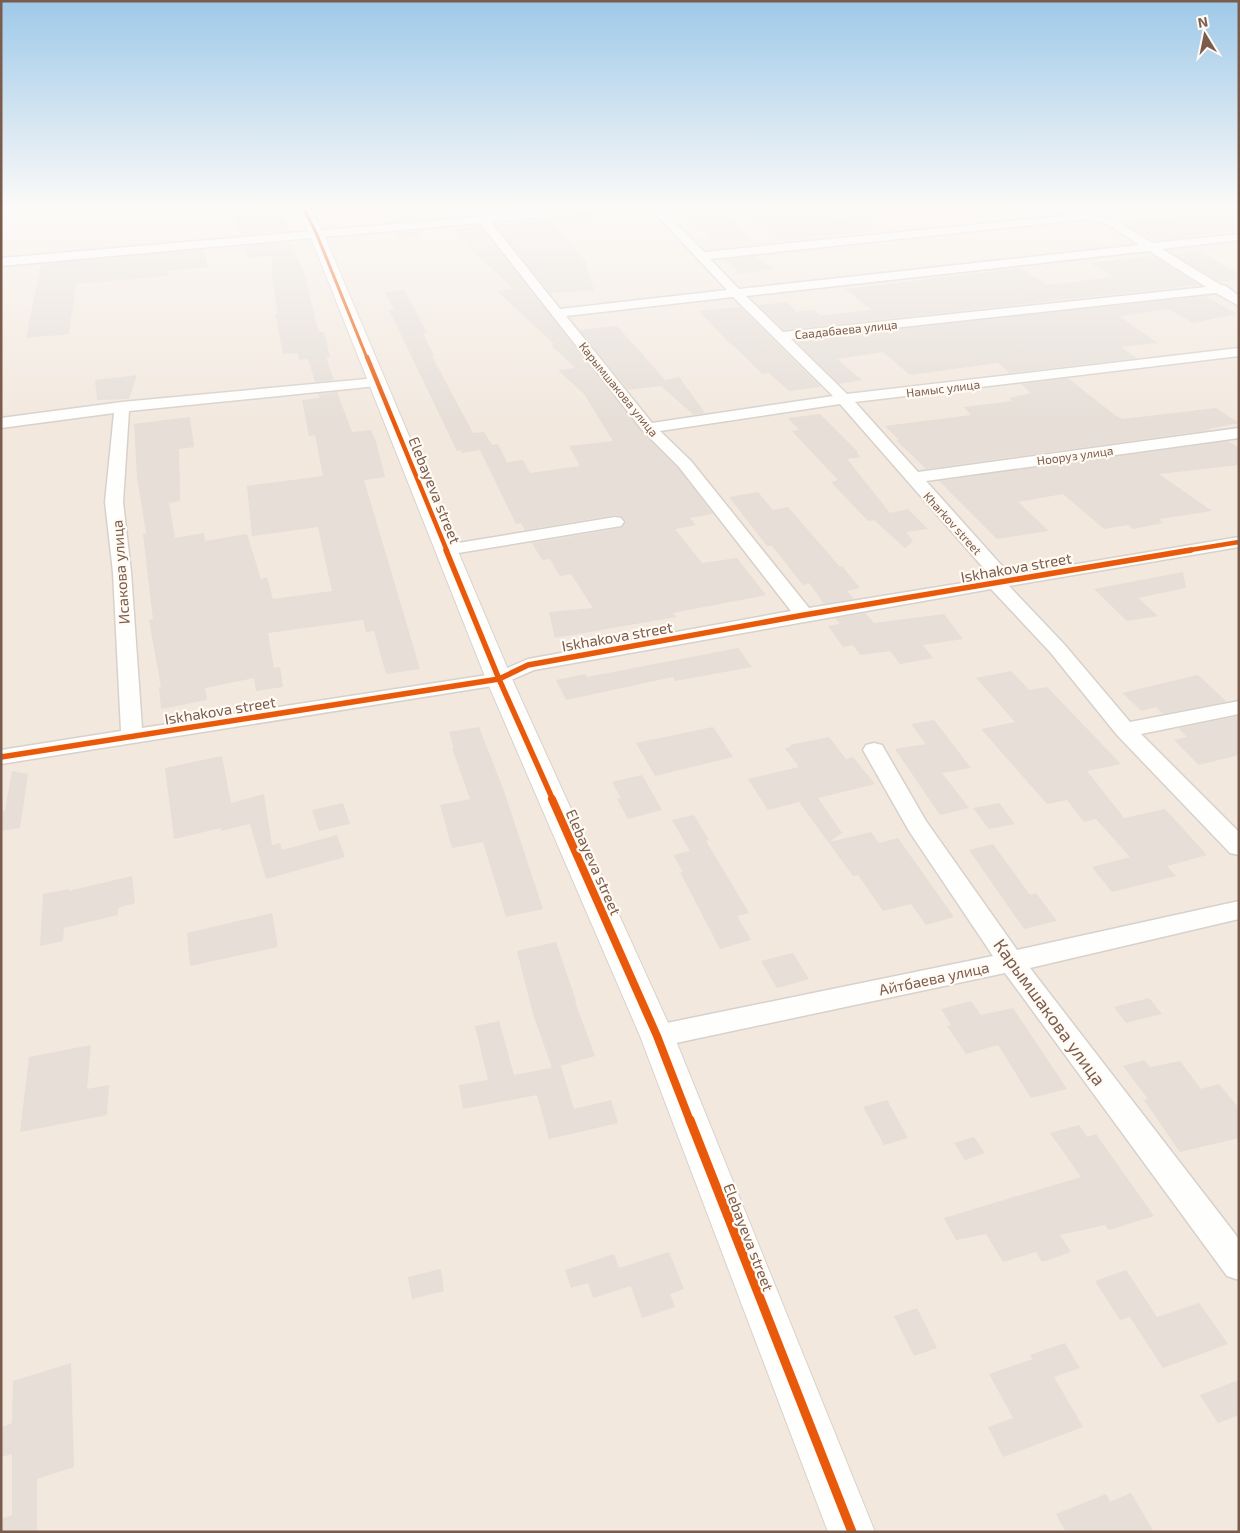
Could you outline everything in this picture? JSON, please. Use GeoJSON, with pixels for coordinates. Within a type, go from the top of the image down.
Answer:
{"type":"FeatureCollection","features":[{"type":"Feature","properties":{"kind":"street","name":"Elebayeva street"},"geometry":{"type":"LineString","coordinates":[[335,279],[499,679],[657,1036],[852,1532]]}},
{"type":"Feature","properties":{"kind":"street","name":"Карымшакова улица"},"geometry":{"type":"LineString","coordinates":[[530,279],[648,428],[685,464],[804,615]]}},
{"type":"Feature","properties":{"kind":"street","name":"Kharkov street"},"geometry":{"type":"LineString","coordinates":[[722,279],[844,399],[996,571],[996,584],[1057,648],[1124,730],[1239,847]]}},
{"type":"Feature","properties":{"kind":"street"},"geometry":{"type":"LineString","coordinates":[[557,313],[876,279]]}},
{"type":"Feature","properties":{"kind":"street"},"geometry":{"type":"LineString","coordinates":[[1200,279],[1239,302]]}},
{"type":"Feature","properties":{"kind":"street","name":"Саадабаева улица"},"geometry":{"type":"LineString","coordinates":[[781,336],[1239,287]]}},
{"type":"Feature","properties":{"kind":"street","name":"Намыс улица"},"geometry":{"type":"LineString","coordinates":[[648,428],[844,399],[1239,352]]}},
{"type":"Feature","properties":{"kind":"street"},"geometry":{"type":"LineString","coordinates":[[1,423],[122,407],[378,382]]}},
{"type":"Feature","properties":{"kind":"street","name":"Исакова улица"},"geometry":{"type":"LineString","coordinates":[[122,407],[114,502],[122,572],[132,736]]}},
{"type":"Feature","properties":{"kind":"street","name":"Нооруз улица"},"geometry":{"type":"LineString","coordinates":[[912,478],[1239,433]]}},
{"type":"Feature","properties":{"kind":"street"},"geometry":{"type":"LineString","coordinates":[[446,550],[615,522]]}},
{"type":"Feature","properties":{"kind":"street","name":"Iskhakova street"},"geometry":{"type":"LineString","coordinates":[[1,757],[499,679],[528,665],[804,615],[1239,542]]}},
{"type":"Feature","properties":{"kind":"street"},"geometry":{"type":"LineString","coordinates":[[1124,730],[1239,707]]}},
{"type":"Feature","properties":{"kind":"street","name":"Карымшакова улица"},"geometry":{"type":"LineString","coordinates":[[874,750],[917,825],[1011,962],[1239,1265]]}},
{"type":"Feature","properties":{"kind":"street","name":"Айтбаева улица"},"geometry":{"type":"LineString","coordinates":[[657,1036],[1011,962],[1239,910]]}},
{"type":"Feature","properties":{"kind":"shaded area"},"geometry":{"type":"Polygon","coordinates":[[[1,279],[1239,279],[1239,1532],[1,1532],[1,279]]]}},
{"type":"Feature","properties":{"kind":"building"},"geometry":{"type":"Polygon","coordinates":[[[38,279],[139,279],[76,284],[69,334],[26,338],[38,279]]]}},
{"type":"Feature","properties":{"kind":"building"},"geometry":{"type":"Polygon","coordinates":[[[306,279],[316,323],[320,332],[324,332],[330,357],[326,357],[334,380],[315,382],[308,359],[299,360],[298,353],[283,354],[275,314],[278,314],[272,280],[306,279]]]}},
{"type":"Feature","properties":{"kind":"building"},"geometry":{"type":"Polygon","coordinates":[[[502,279],[521,279],[642,432],[678,468],[713,514],[690,518],[696,525],[675,529],[702,563],[737,558],[766,595],[673,613],[676,617],[555,638],[549,612],[593,608],[571,574],[560,576],[550,559],[542,560],[532,543],[621,528],[626,521],[621,516],[615,515],[525,530],[521,523],[516,524],[480,450],[462,453],[461,450],[457,451],[389,310],[394,310],[385,292],[404,290],[427,333],[423,334],[434,355],[432,356],[473,433],[484,432],[492,445],[498,444],[507,462],[523,460],[530,473],[580,466],[569,446],[613,441],[584,394],[558,370],[575,368],[551,345],[554,344],[497,291],[513,289],[502,279]]]}},
{"type":"Feature","properties":{"kind":"building"},"geometry":{"type":"Polygon","coordinates":[[[538,279],[590,279],[594,290],[550,293],[538,279]]]}},
{"type":"Feature","properties":{"kind":"building"},"geometry":{"type":"Polygon","coordinates":[[[932,279],[1037,279],[1047,285],[1102,279],[1189,279],[1199,285],[784,330],[758,305],[787,302],[796,312],[814,310],[820,316],[872,310],[845,289],[932,279]]]}},
{"type":"Feature","properties":{"kind":"building"},"geometry":{"type":"Polygon","coordinates":[[[1214,279],[1239,279],[1239,280],[1220,282],[1214,279]]]}},
{"type":"Feature","properties":{"kind":"building"},"geometry":{"type":"Polygon","coordinates":[[[1205,296],[1237,314],[1193,323],[1168,309],[1119,316],[1158,343],[1121,347],[1137,358],[1009,373],[998,363],[910,375],[883,352],[837,359],[862,380],[839,384],[795,340],[1205,296]]]}},
{"type":"Feature","properties":{"kind":"building"},"geometry":{"type":"Polygon","coordinates":[[[740,307],[821,387],[789,391],[769,373],[762,374],[699,311],[740,307]]]}},
{"type":"Feature","properties":{"kind":"building"},"geometry":{"type":"Polygon","coordinates":[[[617,326],[665,380],[679,377],[705,413],[694,415],[661,386],[628,390],[579,330],[617,326]]]}},
{"type":"Feature","properties":{"kind":"building"},"geometry":{"type":"Polygon","coordinates":[[[137,375],[129,399],[97,400],[95,380],[137,375]]]}},
{"type":"Feature","properties":{"kind":"building"},"geometry":{"type":"Polygon","coordinates":[[[1068,378],[1116,416],[1123,419],[1216,408],[1239,423],[1208,429],[1210,430],[926,469],[896,440],[899,440],[885,426],[971,415],[964,407],[1012,401],[1009,398],[1031,393],[1021,384],[1068,378]]]}},
{"type":"Feature","properties":{"kind":"building"},"geometry":{"type":"Polygon","coordinates":[[[337,392],[352,432],[371,430],[376,442],[385,477],[364,480],[420,669],[386,674],[374,631],[366,632],[363,620],[268,633],[274,668],[280,667],[283,687],[256,691],[254,678],[205,688],[207,700],[161,709],[159,687],[161,687],[149,620],[153,619],[143,534],[146,533],[137,477],[134,424],[190,417],[194,447],[179,449],[180,501],[169,503],[175,538],[204,533],[205,541],[247,534],[261,579],[267,577],[273,599],[332,591],[318,527],[252,536],[247,486],[323,476],[315,435],[309,436],[302,400],[320,398],[318,394],[337,392]]]}},
{"type":"Feature","properties":{"kind":"building"},"geometry":{"type":"Polygon","coordinates":[[[820,414],[858,452],[856,452],[861,457],[847,459],[890,513],[908,509],[928,529],[906,532],[913,541],[905,548],[874,520],[868,521],[831,482],[838,480],[792,431],[799,430],[788,418],[820,414]]]}},
{"type":"Feature","properties":{"kind":"building"},"geometry":{"type":"Polygon","coordinates":[[[1228,441],[1239,448],[1239,465],[1159,474],[1212,511],[1159,519],[1163,523],[1133,529],[1128,525],[1104,529],[1063,494],[1018,502],[1049,531],[997,539],[939,481],[1228,441]]]}},
{"type":"Feature","properties":{"kind":"building"},"geometry":{"type":"Polygon","coordinates":[[[758,492],[773,510],[788,507],[840,567],[842,566],[860,588],[847,591],[854,599],[824,604],[809,583],[803,585],[772,546],[767,546],[729,497],[758,492]]]}},
{"type":"Feature","properties":{"kind":"building"},"geometry":{"type":"Polygon","coordinates":[[[1183,572],[1186,588],[1138,598],[1158,616],[1127,621],[1094,589],[1183,572]]]}},
{"type":"Feature","properties":{"kind":"building"},"geometry":{"type":"Polygon","coordinates":[[[865,613],[874,623],[944,614],[963,639],[923,645],[933,658],[900,664],[890,651],[860,655],[853,645],[843,647],[828,626],[840,624],[835,618],[865,613]]]}},
{"type":"Feature","properties":{"kind":"building"},"geometry":{"type":"Polygon","coordinates":[[[738,648],[752,667],[675,681],[673,677],[566,700],[556,680],[585,674],[587,677],[738,648]]]}},
{"type":"Feature","properties":{"kind":"building"},"geometry":{"type":"Polygon","coordinates":[[[1011,671],[1029,690],[1047,687],[1121,764],[1087,771],[1124,818],[1165,809],[1207,855],[1167,866],[1176,876],[1112,892],[1092,867],[1130,857],[1096,819],[1084,822],[1067,800],[1047,804],[981,729],[1015,722],[976,678],[1011,671]]]}},
{"type":"Feature","properties":{"kind":"building"},"geometry":{"type":"Polygon","coordinates":[[[1198,675],[1227,702],[1163,714],[1156,707],[1142,711],[1122,693],[1198,675]]]}},
{"type":"Feature","properties":{"kind":"building"},"geometry":{"type":"Polygon","coordinates":[[[1239,716],[1239,755],[1199,765],[1174,740],[1187,737],[1178,728],[1239,716]]]}},
{"type":"Feature","properties":{"kind":"building"},"geometry":{"type":"Polygon","coordinates":[[[934,720],[971,768],[942,773],[969,808],[940,815],[895,749],[926,744],[911,724],[934,720]]]}},
{"type":"Feature","properties":{"kind":"building"},"geometry":{"type":"Polygon","coordinates":[[[479,727],[504,791],[543,909],[506,917],[483,842],[452,848],[440,805],[470,799],[452,748],[454,748],[449,732],[479,727]]]}},
{"type":"Feature","properties":{"kind":"building"},"geometry":{"type":"Polygon","coordinates":[[[713,727],[733,757],[655,776],[636,743],[713,727]]]}},
{"type":"Feature","properties":{"kind":"building"},"geometry":{"type":"Polygon","coordinates":[[[829,737],[846,759],[853,757],[875,784],[818,798],[842,833],[829,842],[871,832],[879,843],[898,838],[954,917],[926,925],[911,904],[883,911],[858,875],[853,876],[799,802],[768,810],[748,779],[799,767],[785,748],[791,747],[790,745],[829,737]]]}},
{"type":"Feature","properties":{"kind":"building"},"geometry":{"type":"Polygon","coordinates":[[[222,756],[231,803],[264,794],[272,845],[280,843],[282,850],[337,835],[345,857],[266,879],[250,824],[221,831],[221,828],[174,839],[165,768],[222,756]]]}},
{"type":"Feature","properties":{"kind":"building"},"geometry":{"type":"Polygon","coordinates":[[[12,771],[28,774],[20,828],[1,831],[1,811],[5,811],[12,771]]]}},
{"type":"Feature","properties":{"kind":"building"},"geometry":{"type":"Polygon","coordinates":[[[642,775],[662,810],[628,819],[617,799],[621,798],[612,782],[642,775]]]}},
{"type":"Feature","properties":{"kind":"building"},"geometry":{"type":"Polygon","coordinates":[[[343,803],[350,824],[319,831],[312,810],[343,803]]]}},
{"type":"Feature","properties":{"kind":"building"},"geometry":{"type":"Polygon","coordinates":[[[999,803],[1015,824],[989,829],[973,808],[999,803]]]}},
{"type":"Feature","properties":{"kind":"building"},"geometry":{"type":"Polygon","coordinates":[[[694,815],[709,840],[706,841],[749,913],[737,916],[751,940],[720,949],[680,872],[683,872],[673,855],[690,851],[672,820],[694,815]]]}},
{"type":"Feature","properties":{"kind":"building"},"geometry":{"type":"Polygon","coordinates":[[[993,844],[1030,895],[1036,893],[1057,921],[1024,929],[969,850],[993,844]]]}},
{"type":"Feature","properties":{"kind":"building"},"geometry":{"type":"Polygon","coordinates":[[[132,876],[135,903],[118,908],[118,915],[64,928],[63,941],[40,946],[43,894],[69,889],[69,891],[132,876]]]}},
{"type":"Feature","properties":{"kind":"building"},"geometry":{"type":"Polygon","coordinates":[[[272,913],[278,947],[190,966],[187,933],[272,913]]]}},
{"type":"Feature","properties":{"kind":"building"},"geometry":{"type":"Polygon","coordinates":[[[556,942],[595,1056],[552,1068],[533,1014],[517,951],[556,942]]]}},
{"type":"Feature","properties":{"kind":"building"},"geometry":{"type":"Polygon","coordinates":[[[793,953],[809,979],[777,988],[761,961],[793,953]]]}},
{"type":"Feature","properties":{"kind":"building"},"geometry":{"type":"Polygon","coordinates":[[[1149,998],[1162,1014],[1126,1023],[1114,1007],[1149,998]]]}},
{"type":"Feature","properties":{"kind":"building"},"geometry":{"type":"Polygon","coordinates":[[[971,1001],[981,1015],[1013,1008],[1067,1089],[1031,1098],[998,1045],[966,1054],[947,1026],[951,1025],[941,1009],[971,1001]]]}},
{"type":"Feature","properties":{"kind":"building"},"geometry":{"type":"Polygon","coordinates":[[[499,1021],[514,1075],[561,1066],[574,1109],[611,1100],[618,1123],[549,1139],[537,1095],[463,1109],[459,1085],[488,1080],[475,1026],[499,1021]]]}},
{"type":"Feature","properties":{"kind":"building"},"geometry":{"type":"Polygon","coordinates":[[[91,1045],[87,1089],[109,1085],[107,1115],[20,1132],[29,1057],[91,1045]]]}},
{"type":"Feature","properties":{"kind":"building"},"geometry":{"type":"Polygon","coordinates":[[[1144,1060],[1150,1067],[1180,1061],[1201,1089],[1219,1084],[1239,1108],[1239,1138],[1180,1152],[1144,1100],[1148,1099],[1123,1066],[1144,1060]]]}},
{"type":"Feature","properties":{"kind":"building"},"geometry":{"type":"Polygon","coordinates":[[[887,1100],[908,1138],[884,1145],[863,1107],[887,1100]]]}},
{"type":"Feature","properties":{"kind":"building"},"geometry":{"type":"Polygon","coordinates":[[[1079,1125],[1087,1137],[1096,1134],[1154,1216],[1109,1230],[1105,1225],[1060,1235],[1071,1252],[1042,1262],[1036,1252],[1003,1262],[986,1234],[956,1240],[944,1218],[1081,1177],[1050,1133],[1079,1125]]]}},
{"type":"Feature","properties":{"kind":"building"},"geometry":{"type":"Polygon","coordinates":[[[974,1137],[985,1153],[965,1160],[954,1143],[974,1137]]]}},
{"type":"Feature","properties":{"kind":"building"},"geometry":{"type":"Polygon","coordinates":[[[669,1252],[684,1289],[670,1294],[675,1307],[642,1318],[631,1286],[593,1298],[588,1283],[571,1288],[565,1270],[614,1254],[619,1268],[669,1252]]]}},
{"type":"Feature","properties":{"kind":"building"},"geometry":{"type":"Polygon","coordinates":[[[441,1269],[444,1291],[412,1299],[408,1277],[441,1269]]]}},
{"type":"Feature","properties":{"kind":"building"},"geometry":{"type":"Polygon","coordinates":[[[1126,1270],[1157,1317],[1199,1303],[1228,1344],[1163,1368],[1130,1317],[1120,1320],[1095,1281],[1126,1270]]]}},
{"type":"Feature","properties":{"kind":"building"},"geometry":{"type":"Polygon","coordinates":[[[917,1308],[937,1348],[914,1356],[894,1316],[917,1308]]]}},
{"type":"Feature","properties":{"kind":"building"},"geometry":{"type":"Polygon","coordinates":[[[1065,1343],[1080,1368],[1054,1377],[1083,1427],[1003,1457],[988,1427],[1013,1418],[989,1374],[1033,1359],[1030,1355],[1065,1343]]]}},
{"type":"Feature","properties":{"kind":"building"},"geometry":{"type":"Polygon","coordinates":[[[71,1363],[74,1467],[37,1479],[37,1532],[1,1532],[1,1519],[12,1515],[12,1454],[1,1457],[1,1427],[12,1423],[13,1381],[71,1363]]]}},
{"type":"Feature","properties":{"kind":"building"},"geometry":{"type":"Polygon","coordinates":[[[1239,1380],[1239,1415],[1218,1423],[1200,1395],[1239,1380]]]}},
{"type":"Feature","properties":{"kind":"building"},"geometry":{"type":"Polygon","coordinates":[[[1131,1493],[1154,1532],[1066,1532],[1056,1514],[1106,1494],[1110,1502],[1131,1493]]]}},
{"type":"Feature","properties":{"kind":"cycle path"},"geometry":{"type":"LineString","coordinates":[[335,279],[499,679],[657,1036],[852,1532]]}},
{"type":"Feature","properties":{"kind":"cycle path"},"geometry":{"type":"LineString","coordinates":[[1,757],[499,679],[528,665],[804,615],[1239,542]]}}]}
